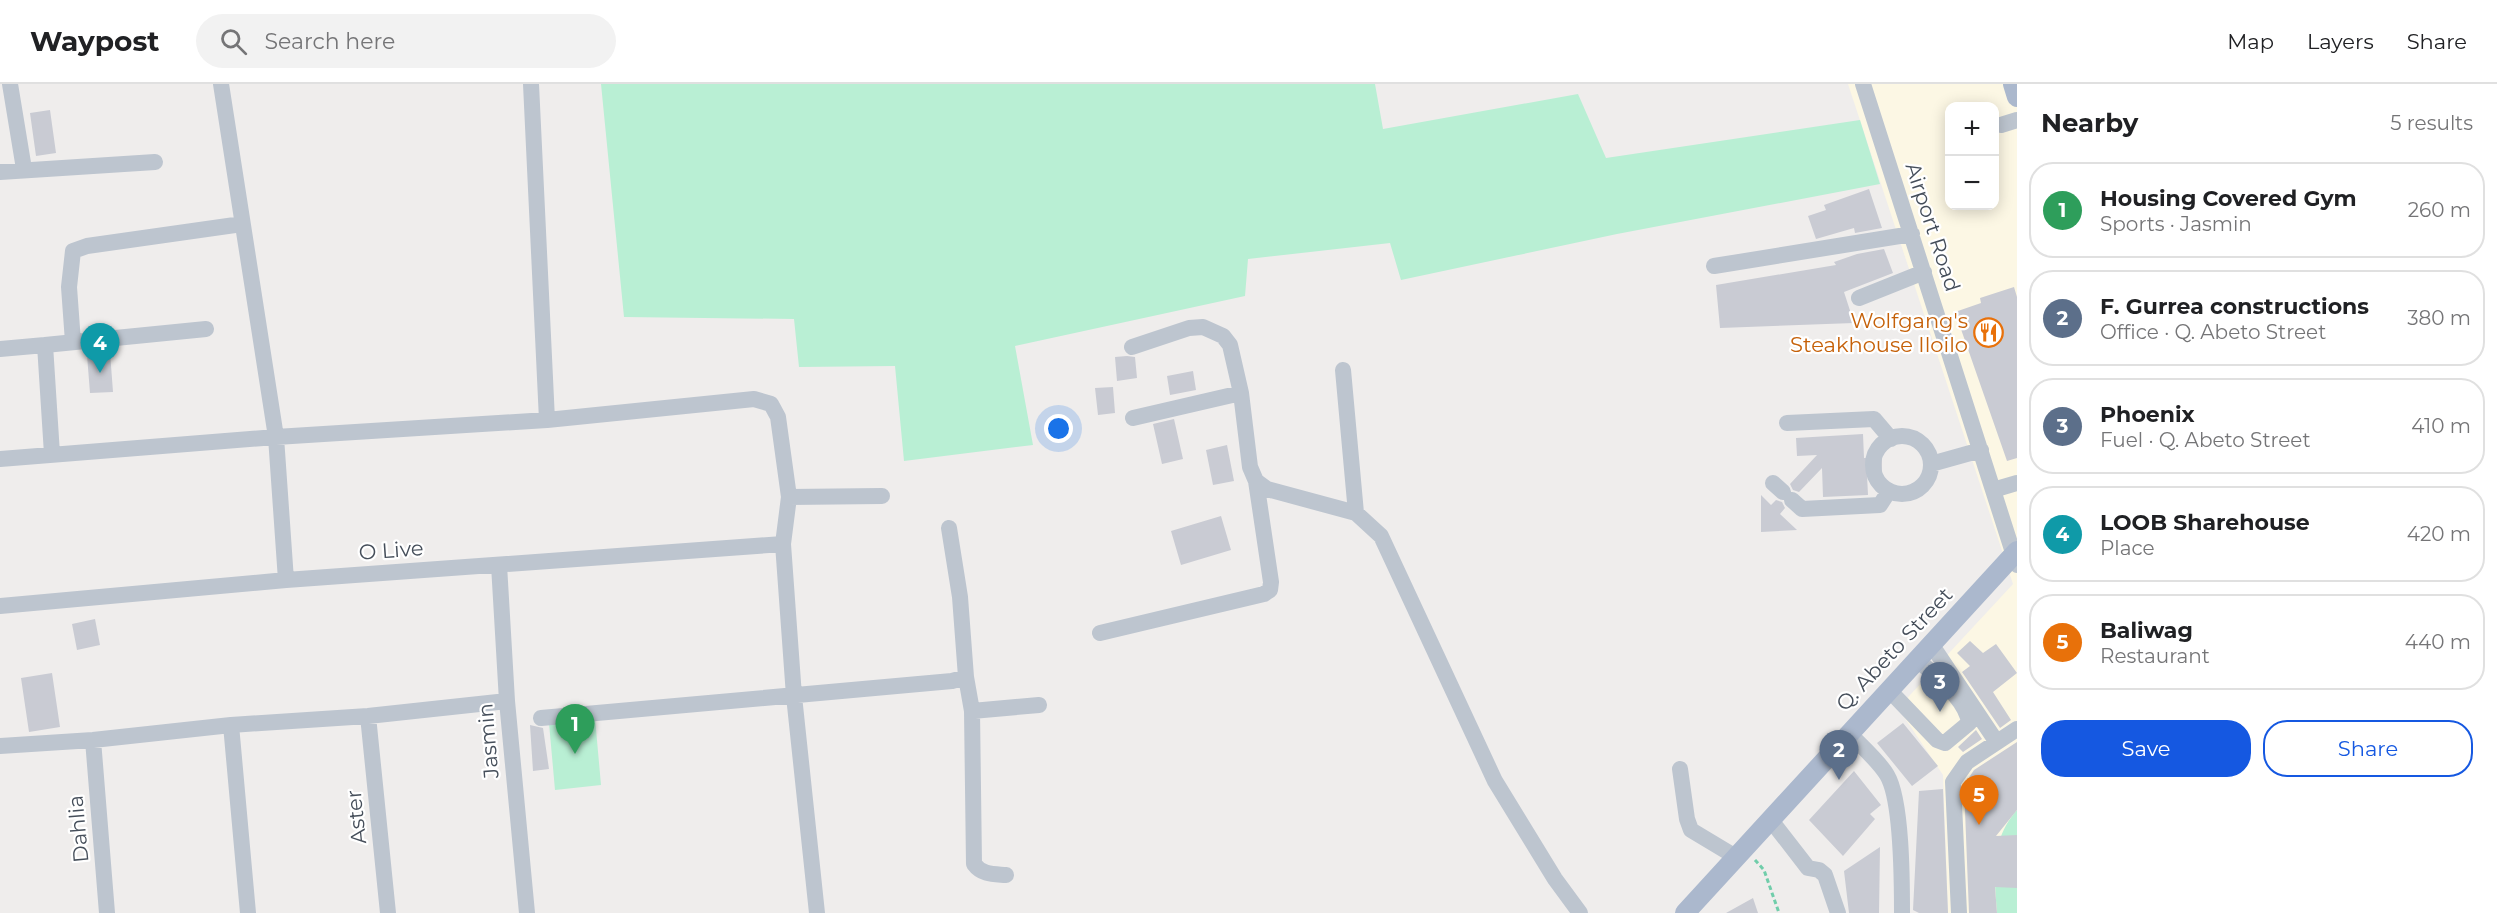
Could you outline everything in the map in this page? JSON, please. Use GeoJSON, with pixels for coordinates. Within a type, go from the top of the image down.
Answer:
{"type":"FeatureCollection","features":[{"type":"Feature","properties":{"kind":"main road"},"geometry":{"type":"LineString","coordinates":[[2013,84],[2017,97]]}},
{"type":"Feature","properties":{"kind":"main road","name":"Q. Abeto Street"},"geometry":{"type":"LineString","coordinates":[[1685,913],[1924,652],[2016,557]]}},
{"type":"Feature","properties":{"kind":"street"},"geometry":{"type":"LineString","coordinates":[[10,84],[24,168]]}},
{"type":"Feature","properties":{"kind":"street"},"geometry":{"type":"LineString","coordinates":[[221,84],[276,436],[286,580]]}},
{"type":"Feature","properties":{"kind":"street"},"geometry":{"type":"LineString","coordinates":[[531,84],[547,420]]}},
{"type":"Feature","properties":{"kind":"street","name":"Airport Road"},"geometry":{"type":"LineString","coordinates":[[1863,84],[2016,557]]}},
{"type":"Feature","properties":{"kind":"street"},"geometry":{"type":"LineString","coordinates":[[0,171],[155,162]]}},
{"type":"Feature","properties":{"kind":"street"},"geometry":{"type":"LineString","coordinates":[[73,342],[69,287],[74,251],[87,246],[242,224]]}},
{"type":"Feature","properties":{"kind":"street"},"geometry":{"type":"LineString","coordinates":[[1714,266],[1912,234]]}},
{"type":"Feature","properties":{"kind":"street"},"geometry":{"type":"LineString","coordinates":[[1859,298],[1924,272]]}},
{"type":"Feature","properties":{"kind":"street"},"geometry":{"type":"LineString","coordinates":[[1100,633],[1264,594],[1270,590],[1271,582],[1256,481],[1250,467],[1240,393],[1230,345],[1214,330],[1189,328],[1132,347]]}},
{"type":"Feature","properties":{"kind":"street"},"geometry":{"type":"LineString","coordinates":[[0,349],[206,330]]}},
{"type":"Feature","properties":{"kind":"street"},"geometry":{"type":"LineString","coordinates":[[45,345],[52,454]]}},
{"type":"Feature","properties":{"kind":"street"},"geometry":{"type":"LineString","coordinates":[[1343,370],[1356,513]]}},
{"type":"Feature","properties":{"kind":"street"},"geometry":{"type":"LineString","coordinates":[[1133,418],[1240,393]]}},
{"type":"Feature","properties":{"kind":"street"},"geometry":{"type":"LineString","coordinates":[[0,459],[276,436],[547,420],[754,399],[771,404],[778,417],[789,497],[783,544],[794,696],[817,913]]}},
{"type":"Feature","properties":{"kind":"street"},"geometry":{"type":"LineString","coordinates":[[1787,423],[1874,419],[1891,439]]}},
{"type":"Feature","properties":{"kind":"street"},"geometry":{"type":"LineString","coordinates":[[1910,437],[1926,448],[1931,464],[1929,475],[1917,490],[1899,494],[1889,491],[1876,478],[1874,460],[1882,444],[1891,439],[1910,437]]}},
{"type":"Feature","properties":{"kind":"street"},"geometry":{"type":"LineString","coordinates":[[1931,464],[1982,450]]}},
{"type":"Feature","properties":{"kind":"street"},"geometry":{"type":"LineString","coordinates":[[1256,481],[1268,489],[1356,513],[1381,536],[1495,781],[1555,879],[1580,913]]}},
{"type":"Feature","properties":{"kind":"street"},"geometry":{"type":"LineString","coordinates":[[1993,490],[2017,483]]}},
{"type":"Feature","properties":{"kind":"street"},"geometry":{"type":"LineString","coordinates":[[1783,492],[1802,508],[1880,505],[1889,491]]}},
{"type":"Feature","properties":{"kind":"street"},"geometry":{"type":"LineString","coordinates":[[789,497],[882,496]]}},
{"type":"Feature","properties":{"kind":"street"},"geometry":{"type":"LineString","coordinates":[[949,528],[960,597],[966,677],[972,711],[974,864],[985,873],[1006,875]]}},
{"type":"Feature","properties":{"kind":"street","name":"O Live"},"geometry":{"type":"LineString","coordinates":[[0,606],[286,580],[783,544]]}},
{"type":"Feature","properties":{"kind":"street","name":"Jasmin"},"geometry":{"type":"LineString","coordinates":[[499,565],[507,701],[527,913]]}},
{"type":"Feature","properties":{"kind":"street"},"geometry":{"type":"LineString","coordinates":[[1889,690],[1937,740],[1945,743],[1969,723],[1967,713],[1924,652]]}},
{"type":"Feature","properties":{"kind":"street"},"geometry":{"type":"LineString","coordinates":[[1924,652],[1996,741]]}},
{"type":"Feature","properties":{"kind":"street"},"geometry":{"type":"LineString","coordinates":[[541,718],[794,696],[966,677]]}},
{"type":"Feature","properties":{"kind":"street"},"geometry":{"type":"LineString","coordinates":[[0,746],[93,740],[231,724],[368,716],[507,701]]}},
{"type":"Feature","properties":{"kind":"street"},"geometry":{"type":"LineString","coordinates":[[972,711],[1039,705]]}},
{"type":"Feature","properties":{"kind":"street","name":"Aster"},"geometry":{"type":"LineString","coordinates":[[368,716],[388,913]]}},
{"type":"Feature","properties":{"kind":"street"},"geometry":{"type":"LineString","coordinates":[[231,724],[248,913]]}},
{"type":"Feature","properties":{"kind":"street"},"geometry":{"type":"LineString","coordinates":[[1959,913],[1953,782],[1967,762],[2017,729]]}},
{"type":"Feature","properties":{"kind":"street"},"geometry":{"type":"LineString","coordinates":[[1849,733],[1886,774],[1893,789],[1898,809],[1902,913]]}},
{"type":"Feature","properties":{"kind":"street","name":"Dahlia"},"geometry":{"type":"LineString","coordinates":[[93,740],[107,913]]}},
{"type":"Feature","properties":{"kind":"street"},"geometry":{"type":"LineString","coordinates":[[1680,769],[1687,819],[1691,830],[1740,852]]}},
{"type":"Feature","properties":{"kind":"street"},"geometry":{"type":"LineString","coordinates":[[1770,819],[1808,868],[1821,871],[1825,875],[1838,913]]}},
{"type":"Feature","properties":{"kind":"path"},"geometry":{"type":"LineString","coordinates":[[1740,852],[1764,870],[1779,913]]}},
{"type":"Feature","properties":{"kind":"shaded area"},"geometry":{"type":"Polygon","coordinates":[[[1848,84],[2017,84],[2017,913],[1948,913],[1943,775],[1898,708],[2013,584],[1848,84]]]}},
{"type":"Feature","properties":{"kind":"green space"},"geometry":{"type":"Polygon","coordinates":[[[601,84],[1375,84],[1383,129],[1578,94],[1606,158],[1860,120],[1880,184],[1617,234],[1401,280],[1390,243],[1248,259],[1245,296],[1015,346],[1033,445],[904,461],[895,366],[799,367],[794,319],[624,317],[601,84]]]}},
{"type":"Feature","properties":{"kind":"green space"},"geometry":{"type":"Polygon","coordinates":[[[595,718],[601,785],[555,790],[549,723],[595,718]]]}},
{"type":"Feature","properties":{"kind":"green space"},"geometry":{"type":"Polygon","coordinates":[[[2017,810],[2017,913],[1997,913],[1995,871],[1998,846],[2008,822],[2017,810]]]}},
{"type":"Feature","properties":{"kind":"building"},"geometry":{"type":"Polygon","coordinates":[[[50,110],[56,153],[36,156],[30,113],[50,110]]]}},
{"type":"Feature","properties":{"kind":"building"},"geometry":{"type":"Polygon","coordinates":[[[1869,189],[1882,228],[1855,233],[1854,228],[1816,239],[1808,216],[1826,210],[1824,205],[1869,189]]]}},
{"type":"Feature","properties":{"kind":"building"},"geometry":{"type":"Polygon","coordinates":[[[1884,249],[1893,273],[1844,292],[1854,323],[1720,328],[1716,285],[1836,265],[1834,262],[1857,254],[1884,249]]]}},
{"type":"Feature","properties":{"kind":"building"},"geometry":{"type":"Polygon","coordinates":[[[2014,287],[2017,297],[2017,458],[2007,461],[1955,312],[1981,303],[1980,298],[2014,287]]]}},
{"type":"Feature","properties":{"kind":"building"},"geometry":{"type":"Polygon","coordinates":[[[110,352],[113,392],[90,393],[87,355],[110,352]]]}},
{"type":"Feature","properties":{"kind":"building"},"geometry":{"type":"Polygon","coordinates":[[[1115,357],[1135,357],[1137,378],[1117,381],[1115,357]]]}},
{"type":"Feature","properties":{"kind":"building"},"geometry":{"type":"Polygon","coordinates":[[[1193,371],[1196,390],[1170,395],[1167,376],[1193,371]]]}},
{"type":"Feature","properties":{"kind":"building"},"geometry":{"type":"Polygon","coordinates":[[[1113,387],[1115,413],[1098,415],[1095,388],[1113,387]]]}},
{"type":"Feature","properties":{"kind":"building"},"geometry":{"type":"Polygon","coordinates":[[[1174,419],[1183,459],[1162,464],[1153,424],[1174,419]]]}},
{"type":"Feature","properties":{"kind":"building"},"geometry":{"type":"Polygon","coordinates":[[[1863,434],[1864,458],[1882,458],[1882,473],[1867,475],[1868,495],[1823,497],[1822,468],[1799,492],[1793,490],[1790,484],[1817,455],[1797,456],[1796,438],[1863,434]]]}},
{"type":"Feature","properties":{"kind":"building"},"geometry":{"type":"Polygon","coordinates":[[[1227,445],[1234,481],[1213,485],[1206,450],[1227,445]]]}},
{"type":"Feature","properties":{"kind":"building"},"geometry":{"type":"Polygon","coordinates":[[[1761,495],[1771,505],[1776,500],[1782,502],[1785,508],[1780,514],[1797,530],[1761,532],[1761,495]]]}},
{"type":"Feature","properties":{"kind":"building"},"geometry":{"type":"Polygon","coordinates":[[[1221,516],[1231,550],[1181,565],[1171,531],[1221,516]]]}},
{"type":"Feature","properties":{"kind":"building"},"geometry":{"type":"Polygon","coordinates":[[[95,619],[100,645],[77,650],[72,624],[95,619]]]}},
{"type":"Feature","properties":{"kind":"building"},"geometry":{"type":"Polygon","coordinates":[[[1970,641],[1983,653],[1996,644],[2017,673],[1993,692],[2011,720],[2000,728],[1962,672],[1970,666],[1957,653],[1970,641]]]}},
{"type":"Feature","properties":{"kind":"building"},"geometry":{"type":"Polygon","coordinates":[[[52,673],[60,727],[29,732],[21,678],[52,673]]]}},
{"type":"Feature","properties":{"kind":"building"},"geometry":{"type":"Polygon","coordinates":[[[1903,723],[1938,766],[1912,786],[1877,743],[1903,723]]]}},
{"type":"Feature","properties":{"kind":"building"},"geometry":{"type":"Polygon","coordinates":[[[530,725],[543,728],[549,769],[533,771],[530,725]]]}},
{"type":"Feature","properties":{"kind":"building"},"geometry":{"type":"Polygon","coordinates":[[[1976,730],[1982,739],[1963,752],[1958,747],[1976,730]]]}},
{"type":"Feature","properties":{"kind":"building"},"geometry":{"type":"Polygon","coordinates":[[[2017,742],[2017,810],[1996,836],[2017,835],[2017,888],[1995,887],[1997,913],[1969,913],[1964,785],[1974,770],[2017,742]]]}},
{"type":"Feature","properties":{"kind":"building"},"geometry":{"type":"Polygon","coordinates":[[[1854,771],[1881,805],[1870,814],[1875,819],[1843,856],[1809,820],[1854,771]]]}},
{"type":"Feature","properties":{"kind":"building"},"geometry":{"type":"Polygon","coordinates":[[[1943,789],[1948,913],[1919,913],[1913,910],[1919,791],[1943,789]]]}},
{"type":"Feature","properties":{"kind":"building"},"geometry":{"type":"Polygon","coordinates":[[[1880,847],[1879,913],[1849,913],[1844,871],[1880,847]]]}},
{"type":"Feature","properties":{"kind":"building"},"geometry":{"type":"Polygon","coordinates":[[[1753,898],[1758,913],[1726,913],[1753,898]]]}},
{"type":"Feature","properties":{"kind":"place","name":"Wolfgang's Steakhouse Iloilo"},"geometry":{"type":"Point","coordinates":[1989,332]}},
{"type":"Feature","properties":{"kind":"place","name":"LOOB Sharehouse"},"geometry":{"type":"Point","coordinates":[100,373]}},
{"type":"Feature","properties":{"kind":"place","name":"Phoenix"},"geometry":{"type":"Point","coordinates":[1940,712]}},
{"type":"Feature","properties":{"kind":"place","name":"Housing Covered Gym"},"geometry":{"type":"Point","coordinates":[575,754]}},
{"type":"Feature","properties":{"kind":"place","name":"F. Gurrea constructions"},"geometry":{"type":"Point","coordinates":[1839,780]}},
{"type":"Feature","properties":{"kind":"place","name":"Baliwag"},"geometry":{"type":"Point","coordinates":[1979,825]}}]}
